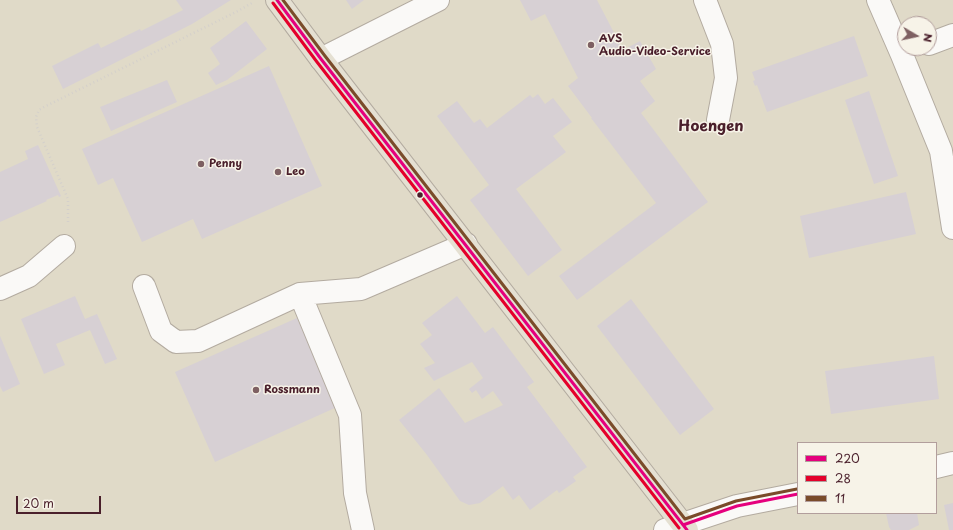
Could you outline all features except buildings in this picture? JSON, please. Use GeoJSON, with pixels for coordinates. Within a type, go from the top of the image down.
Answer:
{"type":"FeatureCollection","features":[{"type":"Feature","properties":{"kind":"main road"},"geometry":{"type":"LineString","coordinates":[[277,0],[321,59],[466,244],[678,528]]}},
{"type":"Feature","properties":{"kind":"street"},"geometry":{"type":"LineString","coordinates":[[321,59],[438,0]]}},
{"type":"Feature","properties":{"kind":"street"},"geometry":{"type":"LineString","coordinates":[[705,0],[722,44],[726,78],[718,120]]}},
{"type":"Feature","properties":{"kind":"street"},"geometry":{"type":"LineString","coordinates":[[878,0],[897,29]]}},
{"type":"Feature","properties":{"kind":"street"},"geometry":{"type":"LineString","coordinates":[[937,41],[953,35]]}},
{"type":"Feature","properties":{"kind":"street"},"geometry":{"type":"LineString","coordinates":[[912,56],[941,151],[953,228]]}},
{"type":"Feature","properties":{"kind":"street"},"geometry":{"type":"LineString","coordinates":[[144,286],[161,331],[176,342],[198,340],[300,294],[360,289],[466,244]]}},
{"type":"Feature","properties":{"kind":"street"},"geometry":{"type":"LineString","coordinates":[[0,289],[29,276],[64,246]]}},
{"type":"Feature","properties":{"kind":"street"},"geometry":{"type":"LineString","coordinates":[[300,294],[350,415],[355,493],[364,530]]}},
{"type":"Feature","properties":{"kind":"street"},"geometry":{"type":"LineString","coordinates":[[937,467],[953,463]]}},
{"type":"Feature","properties":{"kind":"street"},"geometry":{"type":"LineString","coordinates":[[678,528],[737,506],[797,494]]}},
{"type":"Feature","properties":{"kind":"path"},"geometry":{"type":"LineString","coordinates":[[64,246],[68,225],[68,199],[37,128],[36,117],[39,110],[236,12],[257,0]]}},
{"type":"Feature","properties":{"kind":"transit line","name":"220"},"geometry":{"type":"LineString","coordinates":[[277,0],[321,59],[687,530]]}},
{"type":"Feature","properties":{"kind":"transit line","name":"11"},"geometry":{"type":"LineString","coordinates":[[283,0],[685,519],[736,501],[797,489]]}},
{"type":"Feature","properties":{"kind":"transit line","name":"28"},"geometry":{"type":"LineString","coordinates":[[273,3],[317,62],[679,528]]}},
{"type":"Feature","properties":{"kind":"transit line","name":"220"},"geometry":{"type":"LineString","coordinates":[[683,525],[737,506],[797,494]]}},
{"type":"Feature","properties":{"kind":"place","name":"AVS Audio-Video-Service"},"geometry":{"type":"Point","coordinates":[591,45]}},
{"type":"Feature","properties":{"kind":"place","name":"Penny"},"geometry":{"type":"Point","coordinates":[201,164]}},
{"type":"Feature","properties":{"kind":"place","name":"Leo"},"geometry":{"type":"Point","coordinates":[278,172]}},
{"type":"Feature","properties":{"kind":"place","name":"Rossmann"},"geometry":{"type":"Point","coordinates":[256,390]}},
{"type":"Feature","properties":{"kind":"district","name":"Hoengen"},"geometry":{"type":"Point","coordinates":[711,127]}}]}
